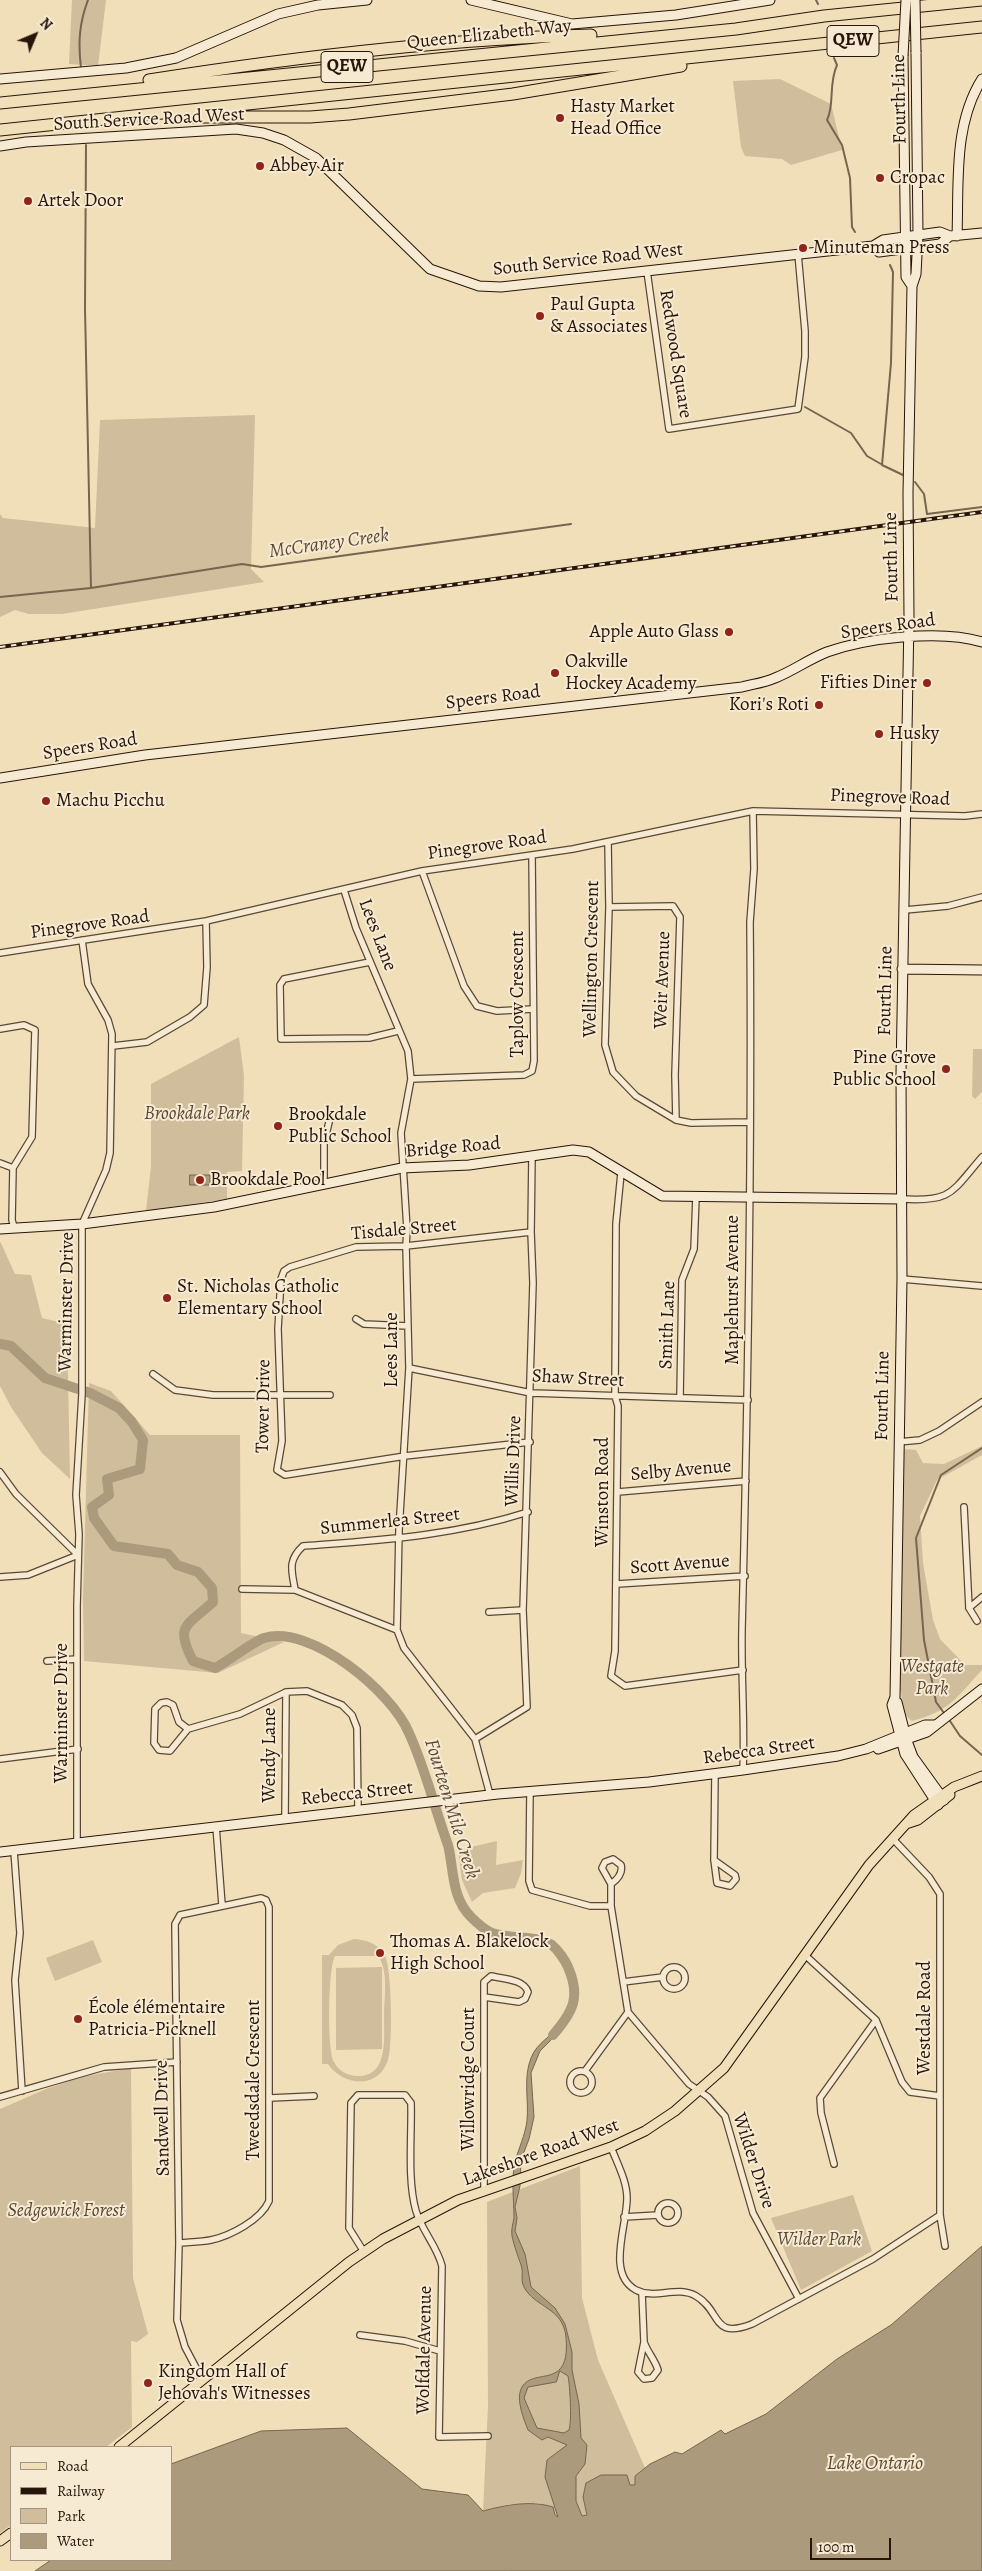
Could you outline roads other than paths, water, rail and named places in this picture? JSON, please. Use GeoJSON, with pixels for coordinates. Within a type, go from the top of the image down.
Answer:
{"type":"FeatureCollection","features":[{"type":"Feature","properties":{"kind":"highway","name":"Queen Elizabeth Way"},"geometry":{"type":"LineString","coordinates":[[0,103],[675,33],[736,29],[824,16],[982,0]]}},
{"type":"Feature","properties":{"kind":"highway","name":"QEW"},"geometry":{"type":"LineString","coordinates":[[0,130],[982,27]]}},
{"type":"Feature","properties":{"kind":"highway"},"geometry":{"type":"LineString","coordinates":[[177,111],[184,117],[310,117],[349,114],[513,94],[702,62],[725,55]]}},
{"type":"Feature","properties":{"kind":"main road","name":"Lakeshore Road West"},"geometry":{"type":"LineString","coordinates":[[120,2446],[202,2379],[364,2252],[458,2200],[532,2176],[611,2147],[645,2131],[699,2090],[724,2068],[806,1956],[869,1865],[909,1823],[918,1820],[954,1787],[962,1786],[982,1776]]}},
{"type":"Feature","properties":{"kind":"street"},"geometry":{"type":"LineString","coordinates":[[0,79],[109,70],[176,58],[278,14],[318,5],[367,0]]}},
{"type":"Feature","properties":{"kind":"street"},"geometry":{"type":"LineString","coordinates":[[471,0],[572,24],[676,15],[770,0]]}},
{"type":"Feature","properties":{"kind":"street","name":"Fourth Line"},"geometry":{"type":"LineString","coordinates":[[906,0],[904,56],[906,277],[912,286]]}},
{"type":"Feature","properties":{"kind":"street","name":"Fourth Line"},"geometry":{"type":"LineString","coordinates":[[915,0],[918,246],[916,274],[912,286],[908,493],[909,638],[905,910],[902,969],[902,1279],[895,1697],[903,1738],[939,1800]]}},
{"type":"Feature","properties":{"kind":"street"},"geometry":{"type":"LineString","coordinates":[[954,236],[960,148],[964,119],[970,100],[982,79]]}},
{"type":"Feature","properties":{"kind":"street","name":"South Service Road West"},"geometry":{"type":"LineString","coordinates":[[0,146],[34,142],[236,129],[263,133],[284,140],[316,158],[430,269],[459,281],[479,286],[502,287],[873,246],[883,240],[940,232],[954,236]]}},
{"type":"Feature","properties":{"kind":"street"},"geometry":{"type":"LineString","coordinates":[[906,248],[940,244],[954,236],[982,233]]}},
{"type":"Feature","properties":{"kind":"street","name":"South Service Road West"},"geometry":{"type":"LineString","coordinates":[[873,246],[879,252],[906,248]]}},
{"type":"Feature","properties":{"kind":"street","name":"Redwood Square"},"geometry":{"type":"LineString","coordinates":[[647,271],[668,430],[798,409],[805,357],[806,332],[798,254]]}},
{"type":"Feature","properties":{"kind":"street","name":"Speers Road"},"geometry":{"type":"LineString","coordinates":[[0,778],[152,754],[742,687],[767,682],[825,653],[845,646],[943,635],[966,637],[982,642]]}},
{"type":"Feature","properties":{"kind":"street","name":"Pinegrove Road"},"geometry":{"type":"LineString","coordinates":[[0,953],[206,921],[422,871],[608,842],[753,811],[906,813],[965,816],[982,814]]}},
{"type":"Feature","properties":{"kind":"street","name":"Maplehurst Avenue"},"geometry":{"type":"LineString","coordinates":[[743,1770],[745,1724],[742,1630],[745,1576],[748,1400],[750,922],[754,869],[753,811]]}},
{"type":"Feature","properties":{"kind":"street","name":"Wellington Crescent"},"geometry":{"type":"LineString","coordinates":[[608,842],[609,907],[605,1045],[613,1072],[636,1096],[676,1120],[691,1123],[749,1122]]}},
{"type":"Feature","properties":{"kind":"street","name":"Taplow Crescent"},"geometry":{"type":"LineString","coordinates":[[411,1078],[524,1075],[532,1071],[534,1061],[532,950],[534,896],[532,855]]}},
{"type":"Feature","properties":{"kind":"street"},"geometry":{"type":"LineString","coordinates":[[422,871],[464,986],[477,1006],[497,1011],[533,1009]]}},
{"type":"Feature","properties":{"kind":"street","name":"Lees Lane"},"geometry":{"type":"LineString","coordinates":[[344,890],[370,962],[408,1051],[411,1078],[401,1132],[407,1229],[409,1368],[399,1540],[397,1630],[404,1648],[475,1739],[490,1795]]}},
{"type":"Feature","properties":{"kind":"street"},"geometry":{"type":"LineString","coordinates":[[905,910],[948,906],[982,897]]}},
{"type":"Feature","properties":{"kind":"street","name":"Weir Avenue"},"geometry":{"type":"LineString","coordinates":[[609,907],[673,906],[680,917],[675,1075],[676,1120]]}},
{"type":"Feature","properties":{"kind":"street"},"geometry":{"type":"LineString","coordinates":[[113,1046],[147,1042],[190,1017],[204,1005],[207,966],[206,921]]}},
{"type":"Feature","properties":{"kind":"street","name":"Warminster Drive"},"geometry":{"type":"LineString","coordinates":[[77,1842],[79,1534],[76,1495],[82,1394],[82,1224],[106,1170],[110,1153],[113,1046],[108,1020],[88,984],[82,940]]}},
{"type":"Feature","properties":{"kind":"street"},"geometry":{"type":"LineString","coordinates":[[370,962],[284,978],[280,985],[281,1039],[369,1038],[398,1031]]}},
{"type":"Feature","properties":{"kind":"street"},"geometry":{"type":"LineString","coordinates":[[902,969],[982,970]]}},
{"type":"Feature","properties":{"kind":"street"},"geometry":{"type":"LineString","coordinates":[[0,1029],[24,1025],[35,1030],[32,1138],[13,1168],[12,1220],[14,1227]]}},
{"type":"Feature","properties":{"kind":"street"},"geometry":{"type":"LineString","coordinates":[[324,1185],[324,1143],[330,1118]]}},
{"type":"Feature","properties":{"kind":"street","name":"Bridge Road"},"geometry":{"type":"LineString","coordinates":[[0,1229],[82,1224],[214,1207],[402,1168],[469,1165],[574,1150],[589,1152],[662,1196],[902,1199]]}},
{"type":"Feature","properties":{"kind":"street","name":"Willis Drive"},"geometry":{"type":"LineString","coordinates":[[475,1739],[527,1707],[523,1610],[531,1393],[533,1283],[531,1232],[532,1156]]}},
{"type":"Feature","properties":{"kind":"street"},"geometry":{"type":"LineString","coordinates":[[902,1199],[931,1200],[943,1197],[954,1190],[982,1157]]}},
{"type":"Feature","properties":{"kind":"street"},"geometry":{"type":"LineString","coordinates":[[0,1163],[13,1168]]}},
{"type":"Feature","properties":{"kind":"street","name":"Winston Road"},"geometry":{"type":"LineString","coordinates":[[621,1173],[616,1224],[617,1584],[615,1651],[611,1676],[625,1686],[743,1670]]}},
{"type":"Feature","properties":{"kind":"street","name":"Smith Lane"},"geometry":{"type":"LineString","coordinates":[[680,1397],[682,1280],[694,1250],[696,1197]]}},
{"type":"Feature","properties":{"kind":"street","name":"Tisdale Street"},"geometry":{"type":"LineString","coordinates":[[284,1271],[290,1267],[356,1247],[406,1246],[531,1232]]}},
{"type":"Feature","properties":{"kind":"street","name":"Tower Drive"},"geometry":{"type":"LineString","coordinates":[[284,1271],[281,1279],[278,1329],[282,1395],[282,1441],[276,1470],[284,1475],[405,1456]]}},
{"type":"Feature","properties":{"kind":"street"},"geometry":{"type":"LineString","coordinates":[[902,1279],[982,1286]]}},
{"type":"Feature","properties":{"kind":"street"},"geometry":{"type":"LineString","coordinates":[[356,1319],[364,1324],[408,1326]]}},
{"type":"Feature","properties":{"kind":"street","name":"Shaw Street"},"geometry":{"type":"LineString","coordinates":[[409,1368],[531,1393],[748,1400]]}},
{"type":"Feature","properties":{"kind":"street"},"geometry":{"type":"LineString","coordinates":[[153,1374],[174,1390],[213,1395],[330,1395]]}},
{"type":"Feature","properties":{"kind":"street"},"geometry":{"type":"LineString","coordinates":[[898,1442],[920,1440],[939,1431],[982,1402]]}},
{"type":"Feature","properties":{"kind":"street"},"geometry":{"type":"LineString","coordinates":[[405,1456],[530,1442]]}},
{"type":"Feature","properties":{"kind":"street"},"geometry":{"type":"LineString","coordinates":[[0,1472],[16,1494],[78,1554],[28,1575],[0,1577]]}},
{"type":"Feature","properties":{"kind":"street","name":"Selby Avenue"},"geometry":{"type":"LineString","coordinates":[[618,1492],[746,1481]]}},
{"type":"Feature","properties":{"kind":"street"},"geometry":{"type":"LineString","coordinates":[[964,1507],[969,1608],[977,1621]]}},
{"type":"Feature","properties":{"kind":"street","name":"Summerlea Street"},"geometry":{"type":"LineString","coordinates":[[295,1590],[292,1566],[294,1555],[303,1546],[399,1540],[491,1524],[528,1512]]}},
{"type":"Feature","properties":{"kind":"street","name":"Scott Avenue"},"geometry":{"type":"LineString","coordinates":[[617,1584],[745,1576]]}},
{"type":"Feature","properties":{"kind":"street"},"geometry":{"type":"LineString","coordinates":[[242,1589],[295,1590],[397,1630]]}},
{"type":"Feature","properties":{"kind":"street"},"geometry":{"type":"LineString","coordinates":[[969,1608],[982,1597]]}},
{"type":"Feature","properties":{"kind":"street"},"geometry":{"type":"LineString","coordinates":[[489,1612],[523,1610]]}},
{"type":"Feature","properties":{"kind":"street"},"geometry":{"type":"LineString","coordinates":[[47,1661],[78,1659]]}},
{"type":"Feature","properties":{"kind":"street","name":"Rebecca Street"},"geometry":{"type":"LineString","coordinates":[[0,1852],[490,1795],[743,1770],[838,1756],[903,1738],[934,1725],[982,1689]]}},
{"type":"Feature","properties":{"kind":"street"},"geometry":{"type":"LineString","coordinates":[[188,1729],[179,1722],[173,1705],[167,1702],[155,1709],[154,1743],[159,1750],[170,1751],[188,1729],[240,1714],[286,1692],[307,1691],[342,1705],[352,1715],[357,1728],[358,1811]]}},
{"type":"Feature","properties":{"kind":"street","name":"Wendy Lane"},"geometry":{"type":"LineString","coordinates":[[285,1819],[286,1692]]}},
{"type":"Feature","properties":{"kind":"street"},"geometry":{"type":"LineString","coordinates":[[0,1759],[78,1749]]}},
{"type":"Feature","properties":{"kind":"street"},"geometry":{"type":"LineString","coordinates":[[714,1860],[732,1871],[736,1879],[733,1884],[724,1887],[717,1883],[714,1860],[715,1773]]}},
{"type":"Feature","properties":{"kind":"street"},"geometry":{"type":"LineString","coordinates":[[530,1792],[529,1881],[532,1890],[590,1906],[611,1906]]}},
{"type":"Feature","properties":{"kind":"street"},"geometry":{"type":"LineString","coordinates":[[216,1826],[222,1906]]}},
{"type":"Feature","properties":{"kind":"street","name":"Westdale Road"},"geometry":{"type":"LineString","coordinates":[[893,1839],[929,1877],[940,1894],[940,2215],[945,2246]]}},
{"type":"Feature","properties":{"kind":"street"},"geometry":{"type":"LineString","coordinates":[[14,1851],[20,1932],[15,1980],[22,2090]]}},
{"type":"Feature","properties":{"kind":"street"},"geometry":{"type":"LineString","coordinates":[[585,2071],[628,2012],[611,1906],[611,1884]]}},
{"type":"Feature","properties":{"kind":"street","name":"Tweedsdale Crescent"},"geometry":{"type":"LineString","coordinates":[[180,2243],[211,2240],[228,2235],[262,2212],[269,2201],[268,1907],[266,1900],[261,1898],[222,1906]]}},
{"type":"Feature","properties":{"kind":"street","name":"Sandwell Drive"},"geometry":{"type":"LineString","coordinates":[[202,2379],[185,2347],[177,2320],[180,2243],[175,1924],[180,1915],[222,1906]]}},
{"type":"Feature","properties":{"kind":"street"},"geometry":{"type":"LineString","coordinates":[[806,1956],[876,2020],[902,2082],[910,2092],[940,2096]]}},
{"type":"Feature","properties":{"kind":"street","name":"Willowridge Court"},"geometry":{"type":"LineString","coordinates":[[484,1997],[519,2002],[526,1998],[528,1992],[523,1984],[491,1976],[484,1982],[484,1997],[484,2190]]}},
{"type":"Feature","properties":{"kind":"street"},"geometry":{"type":"LineString","coordinates":[[623,1982],[663,1976]]}},
{"type":"Feature","properties":{"kind":"street","name":"Wilder Drive"},"geometry":{"type":"LineString","coordinates":[[628,2012],[688,2084],[708,2097],[725,2116],[752,2213],[799,2299]]}},
{"type":"Feature","properties":{"kind":"street"},"geometry":{"type":"LineString","coordinates":[[834,2164],[821,2113],[820,2098],[876,2020]]}},
{"type":"Feature","properties":{"kind":"street"},"geometry":{"type":"LineString","coordinates":[[0,2097],[104,2067],[177,2062]]}},
{"type":"Feature","properties":{"kind":"street"},"geometry":{"type":"LineString","coordinates":[[578,2071],[585,2071],[592,2077],[593,2082],[589,2091],[580,2094],[572,2089],[571,2077],[578,2071]]}},
{"type":"Feature","properties":{"kind":"street","name":"Wolfdale Avenue"},"geometry":{"type":"LineString","coordinates":[[364,2252],[351,2233],[349,2223],[351,2202],[351,2103],[358,2095],[405,2094],[410,2099],[412,2186],[419,2220],[438,2252],[442,2266],[439,2437],[488,2436]]}},
{"type":"Feature","properties":{"kind":"street"},"geometry":{"type":"LineString","coordinates":[[270,2098],[314,2096]]}},
{"type":"Feature","properties":{"kind":"street"},"geometry":{"type":"LineString","coordinates":[[611,2147],[627,2197],[619,2268],[624,2279],[634,2289],[642,2293],[683,2291],[694,2295],[711,2310],[717,2322],[726,2328],[739,2330],[799,2299],[874,2259],[940,2215]]}},
{"type":"Feature","properties":{"kind":"street"},"geometry":{"type":"LineString","coordinates":[[624,2216],[658,2215]]}},
{"type":"Feature","properties":{"kind":"street"},"geometry":{"type":"LineString","coordinates":[[642,2293],[644,2342],[638,2372],[644,2379],[652,2378],[658,2370],[656,2361],[648,2354],[644,2342]]}},
{"type":"Feature","properties":{"kind":"street"},"geometry":{"type":"LineString","coordinates":[[360,2335],[405,2342],[440,2351]]}},
{"type":"Feature","properties":{"kind":"water","name":"Brookdale Pool"},"geometry":{"type":"Polygon","coordinates":[[[190,1175],[210,1175],[210,1185],[190,1185],[190,1175]]]}},
{"type":"Feature","properties":{"kind":"water","name":"Lake Ontario"},"geometry":{"type":"Polygon","coordinates":[[[560,2024],[564,2027],[540,2051],[531,2073],[534,2117],[529,2139],[521,2160],[520,2186],[515,2207],[517,2218],[515,2231],[525,2254],[531,2287],[555,2308],[565,2324],[572,2352],[572,2370],[579,2404],[581,2438],[587,2445],[585,2464],[576,2476],[576,2501],[582,2516],[587,2515],[583,2497],[586,2483],[601,2475],[627,2475],[630,2485],[635,2485],[635,2476],[650,2464],[675,2452],[682,2454],[721,2430],[725,2434],[766,2414],[837,2359],[891,2325],[982,2246],[982,2571],[35,2571],[50,2561],[172,2561],[172,2464],[261,2431],[347,2428],[422,2489],[468,2495],[483,2511],[509,2505],[536,2504],[553,2507],[555,2515],[558,2517],[545,2477],[547,2460],[567,2445],[548,2437],[542,2440],[528,2430],[519,2399],[521,2389],[526,2382],[557,2372],[563,2365],[566,2354],[566,2337],[560,2319],[529,2294],[524,2287],[522,2268],[512,2236],[514,2168],[527,2121],[527,2073],[531,2058],[537,2048],[560,2024]],[[560,2371],[556,2382],[528,2387],[524,2398],[537,2428],[564,2433],[569,2430],[570,2395],[568,2376],[560,2371]]]}},
{"type":"Feature","properties":{"kind":"waterway","name":"McCraney Creek"},"geometry":{"type":"LineString","coordinates":[[81,68],[80,34],[88,0]]}},
{"type":"Feature","properties":{"kind":"waterway"},"geometry":{"type":"LineString","coordinates":[[816,0],[818,4]]}},
{"type":"Feature","properties":{"kind":"waterway"},"geometry":{"type":"LineString","coordinates":[[834,58],[837,65],[834,72],[831,107],[827,120],[842,145],[850,178],[852,227],[855,232]]}},
{"type":"Feature","properties":{"kind":"waterway","name":"McCraney Creek"},"geometry":{"type":"LineString","coordinates":[[0,597],[91,588],[85,309],[86,145]]}},
{"type":"Feature","properties":{"kind":"waterway"},"geometry":{"type":"LineString","coordinates":[[890,265],[893,272],[891,363],[882,465],[903,475]]}},
{"type":"Feature","properties":{"kind":"waterway"},"geometry":{"type":"LineString","coordinates":[[805,407],[851,433],[867,456],[881,464]]}},
{"type":"Feature","properties":{"kind":"waterway"},"geometry":{"type":"LineString","coordinates":[[915,482],[924,494],[927,514],[982,507]]}},
{"type":"Feature","properties":{"kind":"waterway","name":"McCraney Creek"},"geometry":{"type":"LineString","coordinates":[[91,588],[242,564],[261,567],[571,524]]}},
{"type":"Feature","properties":{"kind":"waterway","name":"Fourteen Mile Creek"},"geometry":{"type":"LineString","coordinates":[[0,1344],[11,1346],[45,1378],[90,1393],[119,1408],[132,1422],[143,1440],[140,1469],[107,1479],[109,1495],[92,1507],[94,1518],[114,1546],[168,1554],[177,1565],[198,1572],[212,1588],[213,1602],[190,1622],[184,1633],[184,1640],[193,1661],[215,1668],[259,1640],[283,1636],[304,1641],[326,1651],[348,1665],[386,1699],[400,1717],[409,1733],[420,1760],[448,1845],[457,1892],[465,1909],[471,1917],[492,1933],[538,1939],[552,1945],[567,1964],[574,1987],[573,2004],[566,2019],[553,2035]]}},
{"type":"Feature","properties":{"kind":"waterway"},"geometry":{"type":"LineString","coordinates":[[944,1713],[936,1702],[924,1640],[916,1538],[941,1475],[982,1448]]}},
{"type":"Feature","properties":{"kind":"waterway"},"geometry":{"type":"LineString","coordinates":[[950,1721],[960,1736],[982,1755]]}},
{"type":"Feature","properties":{"kind":"railway"},"geometry":{"type":"LineString","coordinates":[[0,647],[982,512]]}},
{"type":"Feature","properties":{"kind":"place","name":"Hasty Market Head Office"},"geometry":{"type":"Point","coordinates":[560,118]}},
{"type":"Feature","properties":{"kind":"place","name":"Abbey Air"},"geometry":{"type":"Point","coordinates":[260,166]}},
{"type":"Feature","properties":{"kind":"place","name":"Cropac"},"geometry":{"type":"Point","coordinates":[880,178]}},
{"type":"Feature","properties":{"kind":"place","name":"Artek Door"},"geometry":{"type":"Point","coordinates":[28,201]}},
{"type":"Feature","properties":{"kind":"place","name":"Minuteman Press"},"geometry":{"type":"Point","coordinates":[803,248]}},
{"type":"Feature","properties":{"kind":"place","name":"Paul Gupta & Associates"},"geometry":{"type":"Point","coordinates":[540,316]}},
{"type":"Feature","properties":{"kind":"place","name":"Apple Auto Glass"},"geometry":{"type":"Point","coordinates":[729,632]}},
{"type":"Feature","properties":{"kind":"place","name":"Oakville Hockey Academy"},"geometry":{"type":"Point","coordinates":[555,673]}},
{"type":"Feature","properties":{"kind":"place","name":"Fifties Diner"},"geometry":{"type":"Point","coordinates":[927,683]}},
{"type":"Feature","properties":{"kind":"place","name":"Kori's Roti"},"geometry":{"type":"Point","coordinates":[819,705]}},
{"type":"Feature","properties":{"kind":"place","name":"Husky"},"geometry":{"type":"Point","coordinates":[879,734]}},
{"type":"Feature","properties":{"kind":"place","name":"Machu Picchu"},"geometry":{"type":"Point","coordinates":[46,801]}},
{"type":"Feature","properties":{"kind":"place","name":"Pine Grove Public School"},"geometry":{"type":"Point","coordinates":[946,1069]}},
{"type":"Feature","properties":{"kind":"place","name":"Brookdale Public School"},"geometry":{"type":"Point","coordinates":[278,1126]}},
{"type":"Feature","properties":{"kind":"place","name":"Brookdale Pool"},"geometry":{"type":"Point","coordinates":[200,1180]}},
{"type":"Feature","properties":{"kind":"place","name":"St. Nicholas Catholic Elementary School"},"geometry":{"type":"Point","coordinates":[167,1298]}},
{"type":"Feature","properties":{"kind":"place","name":"Thomas A. Blakelock High School"},"geometry":{"type":"Point","coordinates":[380,1953]}},
{"type":"Feature","properties":{"kind":"place","name":"École élémentaire Patricia-Picknell"},"geometry":{"type":"Point","coordinates":[78,2019]}},
{"type":"Feature","properties":{"kind":"place","name":"Kingdom Hall of Jehovah's Witnesses"},"geometry":{"type":"Point","coordinates":[148,2383]}},
{"type":"Feature","properties":{"kind":"park label","name":"Brookdale Park"},"geometry":{"type":"Point","coordinates":[197,1114]}},
{"type":"Feature","properties":{"kind":"park label","name":"Westgate Park"},"geometry":{"type":"Point","coordinates":[932,1678]}},
{"type":"Feature","properties":{"kind":"park label","name":"Sedgewick Forest"},"geometry":{"type":"Point","coordinates":[66,2211]}},
{"type":"Feature","properties":{"kind":"park label","name":"Wilder Park"},"geometry":{"type":"Point","coordinates":[819,2240]}}]}
